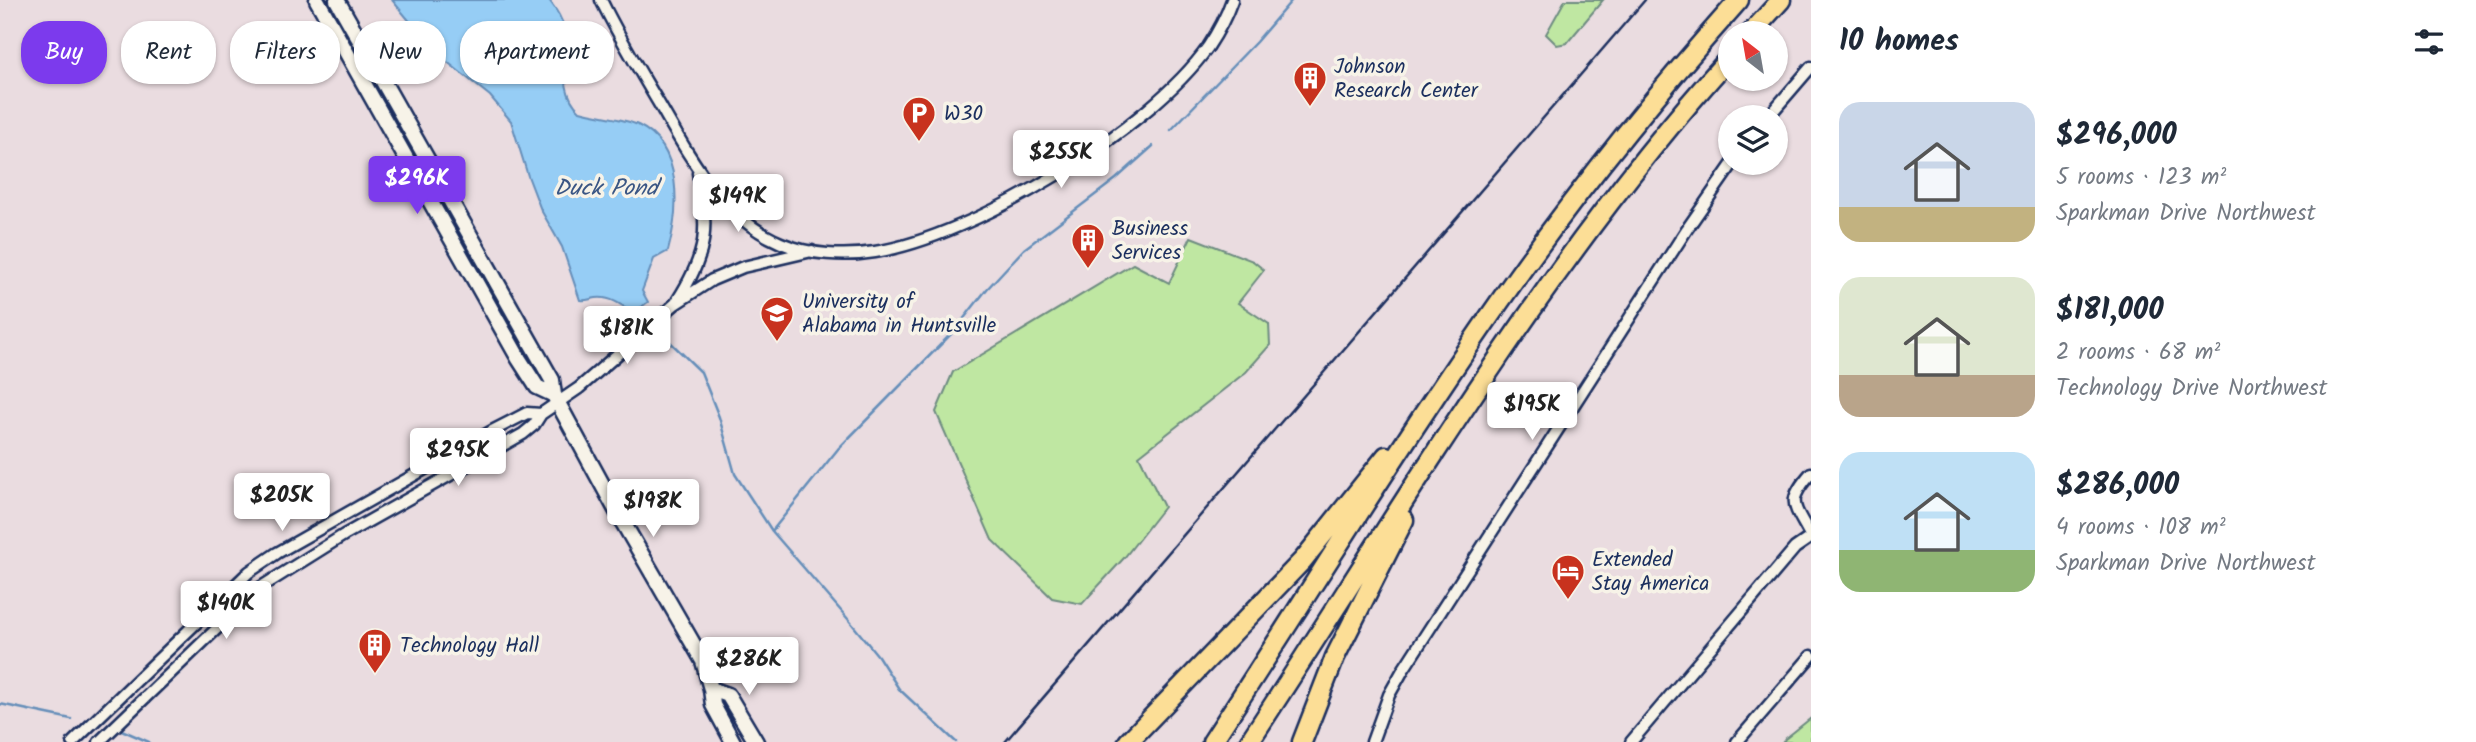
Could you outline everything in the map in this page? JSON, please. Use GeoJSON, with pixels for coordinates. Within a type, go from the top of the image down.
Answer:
{"type":"FeatureCollection","features":[{"type":"Feature","properties":{"kind":"highway"},"geometry":{"type":"LineString","coordinates":[[1212,742],[1435,397],[1518,277],[1613,149],[1739,0]]}},
{"type":"Feature","properties":{"kind":"highway"},"geometry":{"type":"LineString","coordinates":[[1762,21],[1781,0]]}},
{"type":"Feature","properties":{"kind":"highway"},"geometry":{"type":"LineString","coordinates":[[1249,742],[1469,399],[1582,239],[1718,70]]}},
{"type":"Feature","properties":{"kind":"highway"},"geometry":{"type":"LineString","coordinates":[[1128,742],[1303,560],[1435,397]]}},
{"type":"Feature","properties":{"kind":"highway"},"geometry":{"type":"LineString","coordinates":[[1302,742],[1335,657],[1385,560],[1433,457]]}},
{"type":"Feature","properties":{"kind":"main road"},"geometry":{"type":"LineString","coordinates":[[317,0],[520,359],[537,387],[556,399]]}},
{"type":"Feature","properties":{"kind":"main road"},"geometry":{"type":"LineString","coordinates":[[337,0],[552,380],[556,399],[703,661],[712,690],[713,705],[733,742]]}},
{"type":"Feature","properties":{"kind":"main road"},"geometry":{"type":"LineString","coordinates":[[712,690],[728,695],[756,742]]}},
{"type":"Feature","properties":{"kind":"street"},"geometry":{"type":"LineString","coordinates":[[601,0],[697,169],[730,208],[755,228],[781,243],[812,251],[844,254],[875,252],[947,230],[1005,205],[1056,175],[1133,120],[1179,81],[1207,49],[1224,22],[1232,0]]}},
{"type":"Feature","properties":{"kind":"street"},"geometry":{"type":"LineString","coordinates":[[1778,105],[1811,67]]}},
{"type":"Feature","properties":{"kind":"street"},"geometry":{"type":"LineString","coordinates":[[675,304],[692,278],[705,234],[705,208],[697,169]]}},
{"type":"Feature","properties":{"kind":"street"},"geometry":{"type":"LineString","coordinates":[[1371,742],[1389,695],[1403,670],[1679,240],[1725,175]]}},
{"type":"Feature","properties":{"kind":"street"},"geometry":{"type":"LineString","coordinates":[[99,742],[257,589],[344,535],[523,434],[556,399],[579,388],[675,304],[712,280],[743,267],[812,251]]}},
{"type":"Feature","properties":{"kind":"street"},"geometry":{"type":"LineString","coordinates":[[73,742],[249,572],[277,553],[492,431],[527,413],[541,414]]}},
{"type":"Feature","properties":{"kind":"street"},"geometry":{"type":"LineString","coordinates":[[1631,742],[1795,548],[1811,537],[1794,500],[1796,490],[1811,473]]}},
{"type":"Feature","properties":{"kind":"street"},"geometry":{"type":"LineString","coordinates":[[1737,742],[1811,656]]}},
{"type":"Feature","properties":{"kind":"green space"},"geometry":{"type":"Polygon","coordinates":[[[1565,0],[1603,0],[1567,43],[1557,45],[1546,34],[1565,0]]]}},
{"type":"Feature","properties":{"kind":"green space"},"geometry":{"type":"Polygon","coordinates":[[[1191,237],[1253,261],[1264,270],[1238,303],[1269,324],[1270,345],[1246,372],[1139,456],[1164,507],[1124,558],[1082,604],[1052,598],[992,540],[936,412],[953,372],[1133,264],[1169,283],[1191,237]]]}},
{"type":"Feature","properties":{"kind":"green space"},"geometry":{"type":"Polygon","coordinates":[[[1811,718],[1811,742],[1783,742],[1785,739],[1811,718]]]}},
{"type":"Feature","properties":{"kind":"water","name":"Duck Pond"},"geometry":{"type":"Polygon","coordinates":[[[392,0],[549,0],[562,21],[460,21],[460,72],[446,61],[446,21],[409,21],[392,0]]]}},
{"type":"Feature","properties":{"kind":"water","name":"Duck Pond"},"geometry":{"type":"Polygon","coordinates":[[[475,84],[566,84],[568,93],[580,111],[638,125],[653,135],[664,148],[674,181],[672,235],[668,251],[654,259],[642,291],[648,302],[633,313],[606,298],[580,300],[562,247],[541,210],[511,121],[490,96],[475,84]]]}},
{"type":"Feature","properties":{"kind":"waterway"},"geometry":{"type":"LineString","coordinates":[[1171,130],[1256,42],[1292,0]]}},
{"type":"Feature","properties":{"kind":"waterway"},"geometry":{"type":"LineString","coordinates":[[772,531],[838,449],[954,331],[987,289],[1024,249],[1116,179],[1153,146]]}},
{"type":"Feature","properties":{"kind":"waterway"},"geometry":{"type":"LineString","coordinates":[[665,337],[701,372],[719,417],[735,474],[772,531],[878,656],[899,689],[956,742]]}},
{"type":"Feature","properties":{"kind":"waterway"},"geometry":{"type":"LineString","coordinates":[[0,704],[71,719]]}},
{"type":"Feature","properties":{"kind":"waterway"},"geometry":{"type":"LineString","coordinates":[[117,728],[149,742]]}},
{"type":"Feature","properties":{"kind":"railway"},"geometry":{"type":"LineString","coordinates":[[1005,742],[1645,0]]}},
{"type":"Feature","properties":{"kind":"place","name":"Johnson Research Center"},"geometry":{"type":"Point","coordinates":[1310,108]}},
{"type":"Feature","properties":{"kind":"place","name":"W30"},"geometry":{"type":"Point","coordinates":[919,143]}},
{"type":"Feature","properties":{"kind":"place","name":"Business Services"},"geometry":{"type":"Point","coordinates":[1088,270]}},
{"type":"Feature","properties":{"kind":"place","name":"University of Alabama in Huntsville"},"geometry":{"type":"Point","coordinates":[777,343]}},
{"type":"Feature","properties":{"kind":"place","name":"Extended Stay America"},"geometry":{"type":"Point","coordinates":[1568,601]}},
{"type":"Feature","properties":{"kind":"place","name":"Technology Hall"},"geometry":{"type":"Point","coordinates":[375,675]}}]}
